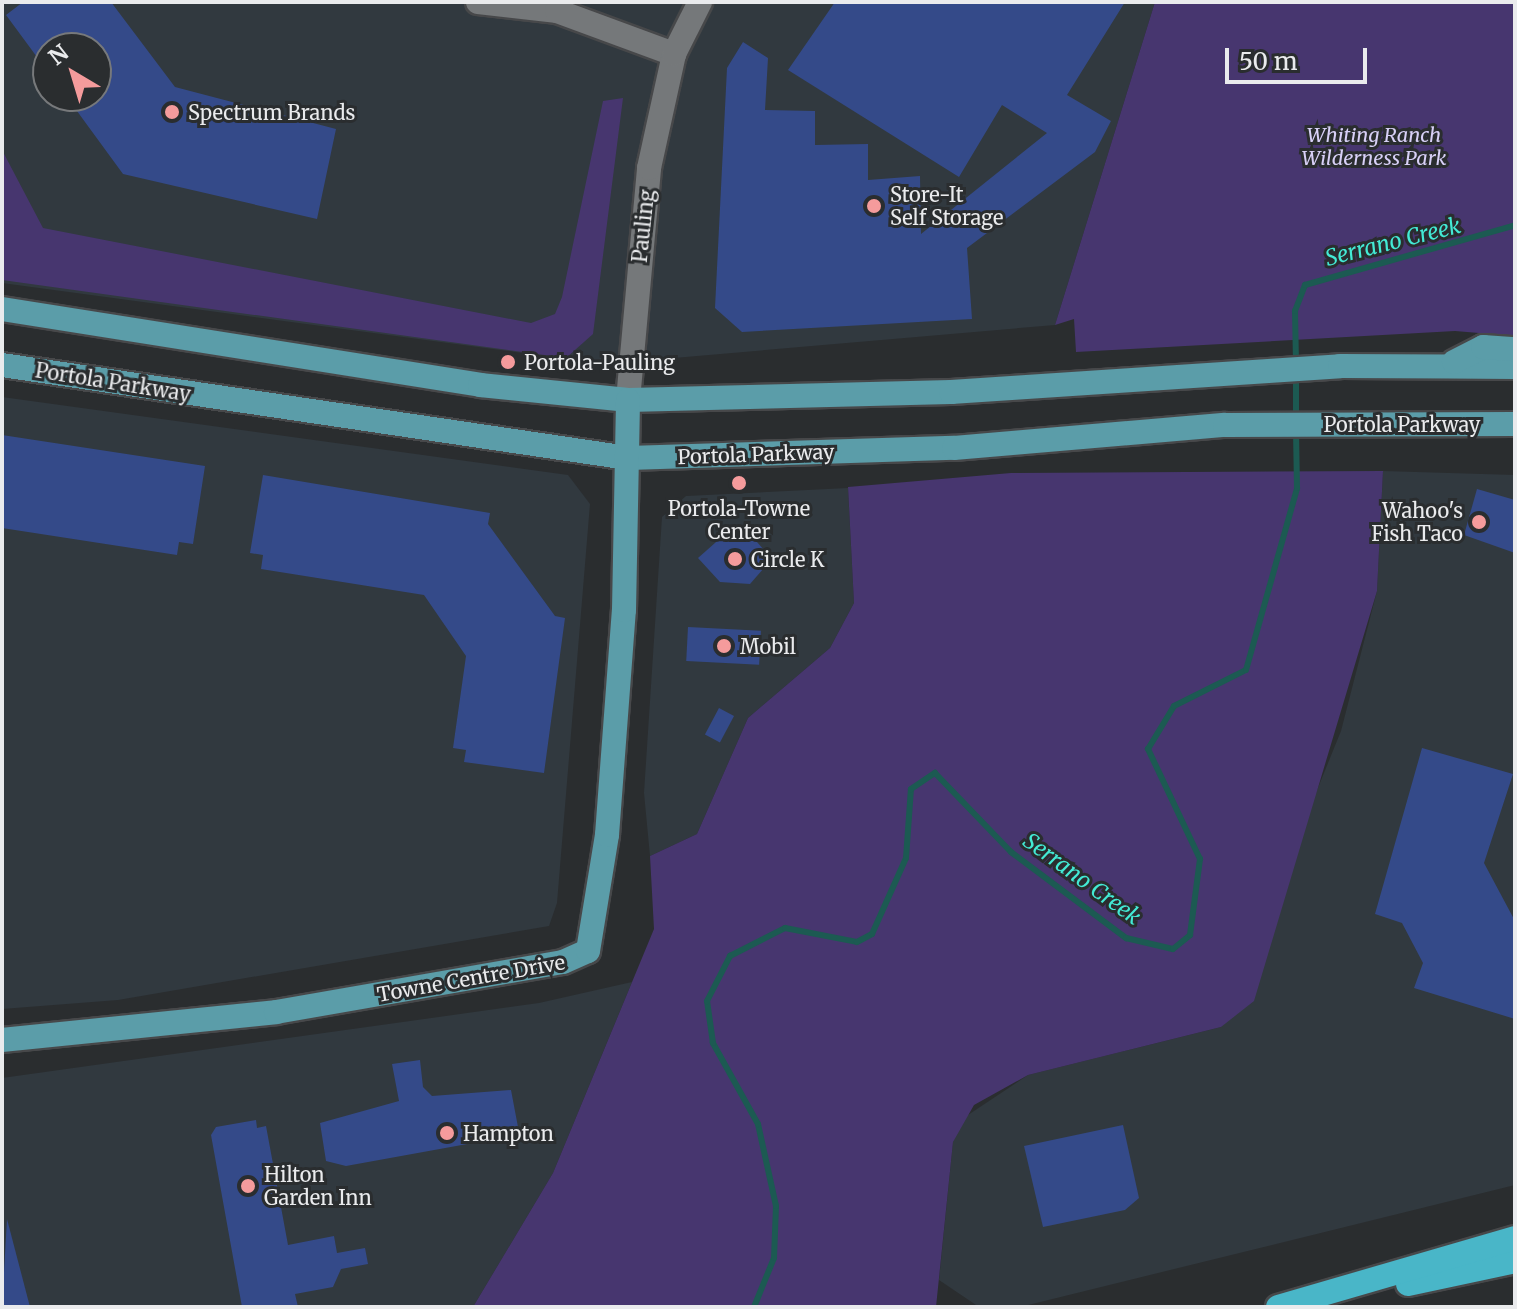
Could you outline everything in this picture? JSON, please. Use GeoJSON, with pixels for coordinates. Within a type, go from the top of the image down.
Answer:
{"type":"FeatureCollection","features":[{"type":"Feature","properties":{"kind":"highway"},"geometry":{"type":"LineString","coordinates":[[1278,1307],[1515,1238]]}},
{"type":"Feature","properties":{"kind":"highway"},"geometry":{"type":"LineString","coordinates":[[1300,1307],[1515,1261]]}},
{"type":"Feature","properties":{"kind":"main road"},"geometry":{"type":"LineString","coordinates":[[2,309],[480,385],[628,400],[951,392],[1340,366],[1454,362],[1515,367]]}},
{"type":"Feature","properties":{"kind":"main road"},"geometry":{"type":"LineString","coordinates":[[1454,362],[1483,347],[1515,349]]}},
{"type":"Feature","properties":{"kind":"main road","name":"Portola Parkway"},"geometry":{"type":"LineString","coordinates":[[2,365],[628,458],[954,448],[1340,423],[1515,424]]}},
{"type":"Feature","properties":{"kind":"main road","name":"Pauling"},"geometry":{"type":"LineString","coordinates":[[628,400],[628,458]]}},
{"type":"Feature","properties":{"kind":"main road","name":"Towne Centre Drive"},"geometry":{"type":"LineString","coordinates":[[2,1040],[276,1012],[584,954],[607,835],[628,458]]}},
{"type":"Feature","properties":{"kind":"street"},"geometry":{"type":"LineString","coordinates":[[478,2],[557,11],[674,54]]}},
{"type":"Feature","properties":{"kind":"street","name":"Pauling"},"geometry":{"type":"LineString","coordinates":[[628,400],[649,168],[674,54],[700,2]]}},
{"type":"Feature","properties":{"kind":"shaded area"},"geometry":{"type":"Polygon","coordinates":[[[2,2],[1155,2],[1055,325],[604,364],[2,283],[2,2]]]}},
{"type":"Feature","properties":{"kind":"shaded area"},"geometry":{"type":"Polygon","coordinates":[[[2,397],[568,475],[590,504],[557,903],[549,926],[118,1000],[2,1009],[2,397]]]}},
{"type":"Feature","properties":{"kind":"shaded area"},"geometry":{"type":"Polygon","coordinates":[[[1383,471],[1515,475],[1515,1185],[1020,1307],[979,1307],[939,1280],[953,1142],[962,1119],[1028,1075],[1221,1027],[1341,731],[1377,591],[1383,471]]]}},
{"type":"Feature","properties":{"kind":"shaded area"},"geometry":{"type":"Polygon","coordinates":[[[848,488],[854,603],[830,648],[748,718],[697,834],[650,856],[644,793],[662,517],[686,496],[848,488]]]}},
{"type":"Feature","properties":{"kind":"shaded area"},"geometry":{"type":"Polygon","coordinates":[[[632,982],[553,1173],[473,1307],[2,1307],[2,1078],[539,1003],[632,982]]]}},
{"type":"Feature","properties":{"kind":"green space","name":"Whiting Ranch Wilderness Park"},"geometry":{"type":"Polygon","coordinates":[[[1155,2],[1515,2],[1515,336],[1455,331],[1076,352],[1074,319],[1055,325],[1155,2]]]}},
{"type":"Feature","properties":{"kind":"green space"},"geometry":{"type":"Polygon","coordinates":[[[623,98],[593,334],[566,358],[2,280],[2,150],[43,228],[531,323],[555,314],[562,297],[603,101],[623,98]]]}},
{"type":"Feature","properties":{"kind":"green space"},"geometry":{"type":"Polygon","coordinates":[[[1383,471],[1377,591],[1254,1001],[1221,1027],[1028,1075],[974,1105],[953,1142],[936,1307],[473,1307],[553,1173],[654,929],[650,856],[697,834],[748,718],[830,648],[854,603],[848,487],[1011,473],[1383,471]]]}},
{"type":"Feature","properties":{"kind":"building","name":"Spectrum Brands"},"geometry":{"type":"Polygon","coordinates":[[[23,2],[111,2],[175,87],[336,129],[317,219],[123,174],[78,112],[112,112],[112,32],[32,32],[32,50],[6,15],[23,2]]]}},
{"type":"Feature","properties":{"kind":"building","name":"Store-It Self Storage"},"geometry":{"type":"Polygon","coordinates":[[[835,2],[1125,2],[1067,95],[1111,121],[1095,152],[967,248],[972,319],[742,332],[715,308],[727,68],[743,42],[768,58],[765,110],[815,111],[815,145],[868,144],[868,180],[920,176],[921,234],[1047,133],[1002,105],[959,177],[788,70],[835,2]]]}},
{"type":"Feature","properties":{"kind":"building"},"geometry":{"type":"Polygon","coordinates":[[[2,435],[205,466],[193,544],[179,542],[177,555],[2,528],[2,435]]]}},
{"type":"Feature","properties":{"kind":"building"},"geometry":{"type":"Polygon","coordinates":[[[263,475],[490,513],[488,524],[555,616],[565,618],[544,773],[464,762],[466,750],[453,748],[466,656],[424,595],[261,569],[263,555],[250,553],[263,475]]]}},
{"type":"Feature","properties":{"kind":"building"},"geometry":{"type":"Polygon","coordinates":[[[1477,489],[1515,500],[1515,553],[1464,535],[1477,489]]]}},
{"type":"Feature","properties":{"kind":"building","name":"Circle K"},"geometry":{"type":"Polygon","coordinates":[[[750,534],[772,559],[750,584],[720,582],[698,558],[724,535],[750,534]]]}},
{"type":"Feature","properties":{"kind":"building","name":"Mobil"},"geometry":{"type":"Polygon","coordinates":[[[688,627],[761,631],[759,665],[686,661],[688,627]]]}},
{"type":"Feature","properties":{"kind":"building"},"geometry":{"type":"Polygon","coordinates":[[[719,708],[734,716],[720,742],[705,734],[719,708]]]}},
{"type":"Feature","properties":{"kind":"building"},"geometry":{"type":"Polygon","coordinates":[[[1422,748],[1513,774],[1484,863],[1515,921],[1515,1019],[1414,988],[1423,963],[1402,923],[1375,914],[1422,748]]]}},
{"type":"Feature","properties":{"kind":"building"},"geometry":{"type":"Polygon","coordinates":[[[420,1060],[423,1087],[432,1096],[511,1090],[518,1127],[510,1128],[511,1136],[346,1166],[326,1161],[320,1123],[399,1101],[392,1064],[420,1060]]]}},
{"type":"Feature","properties":{"kind":"building","name":"Hilton Garden Inn"},"geometry":{"type":"Polygon","coordinates":[[[256,1120],[257,1128],[266,1126],[288,1245],[334,1236],[337,1253],[365,1248],[368,1264],[341,1269],[333,1287],[295,1294],[298,1307],[242,1307],[211,1135],[216,1127],[256,1120]]]}},
{"type":"Feature","properties":{"kind":"building"},"geometry":{"type":"Polygon","coordinates":[[[1123,1125],[1139,1198],[1125,1210],[1043,1227],[1024,1146],[1123,1125]]]}},
{"type":"Feature","properties":{"kind":"building"},"geometry":{"type":"Polygon","coordinates":[[[7,1219],[30,1307],[2,1307],[7,1219]]]}},
{"type":"Feature","properties":{"kind":"waterway","name":"Serrano Creek"},"geometry":{"type":"LineString","coordinates":[[1296,363],[1295,311],[1305,285],[1515,225]]}},
{"type":"Feature","properties":{"kind":"waterway","name":"Serrano Creek"},"geometry":{"type":"LineString","coordinates":[[1296,375],[1296,419]]}},
{"type":"Feature","properties":{"kind":"waterway","name":"Serrano Creek"},"geometry":{"type":"LineString","coordinates":[[754,1307],[774,1258],[776,1206],[758,1124],[713,1043],[707,1001],[730,956],[785,928],[857,942],[872,934],[906,858],[911,789],[935,773],[1011,852],[1126,938],[1173,949],[1190,935],[1200,859],[1148,749],[1174,706],[1246,670],[1297,488],[1296,431]]}},
{"type":"Feature","properties":{"kind":"place","name":"Spectrum Brands"},"geometry":{"type":"Point","coordinates":[172,112]}},
{"type":"Feature","properties":{"kind":"place","name":"Store-It Self Storage"},"geometry":{"type":"Point","coordinates":[874,206]}},
{"type":"Feature","properties":{"kind":"place","name":"Portola-Pauling"},"geometry":{"type":"Point","coordinates":[508,362]}},
{"type":"Feature","properties":{"kind":"place","name":"Portola-Towne Center"},"geometry":{"type":"Point","coordinates":[739,483]}},
{"type":"Feature","properties":{"kind":"place","name":"Wahoo's Fish Taco"},"geometry":{"type":"Point","coordinates":[1479,522]}},
{"type":"Feature","properties":{"kind":"place","name":"Circle K"},"geometry":{"type":"Point","coordinates":[735,559]}},
{"type":"Feature","properties":{"kind":"place","name":"Mobil"},"geometry":{"type":"Point","coordinates":[724,646]}},
{"type":"Feature","properties":{"kind":"place","name":"Hampton"},"geometry":{"type":"Point","coordinates":[447,1133]}},
{"type":"Feature","properties":{"kind":"place","name":"Hilton Garden Inn"},"geometry":{"type":"Point","coordinates":[248,1186]}}]}
